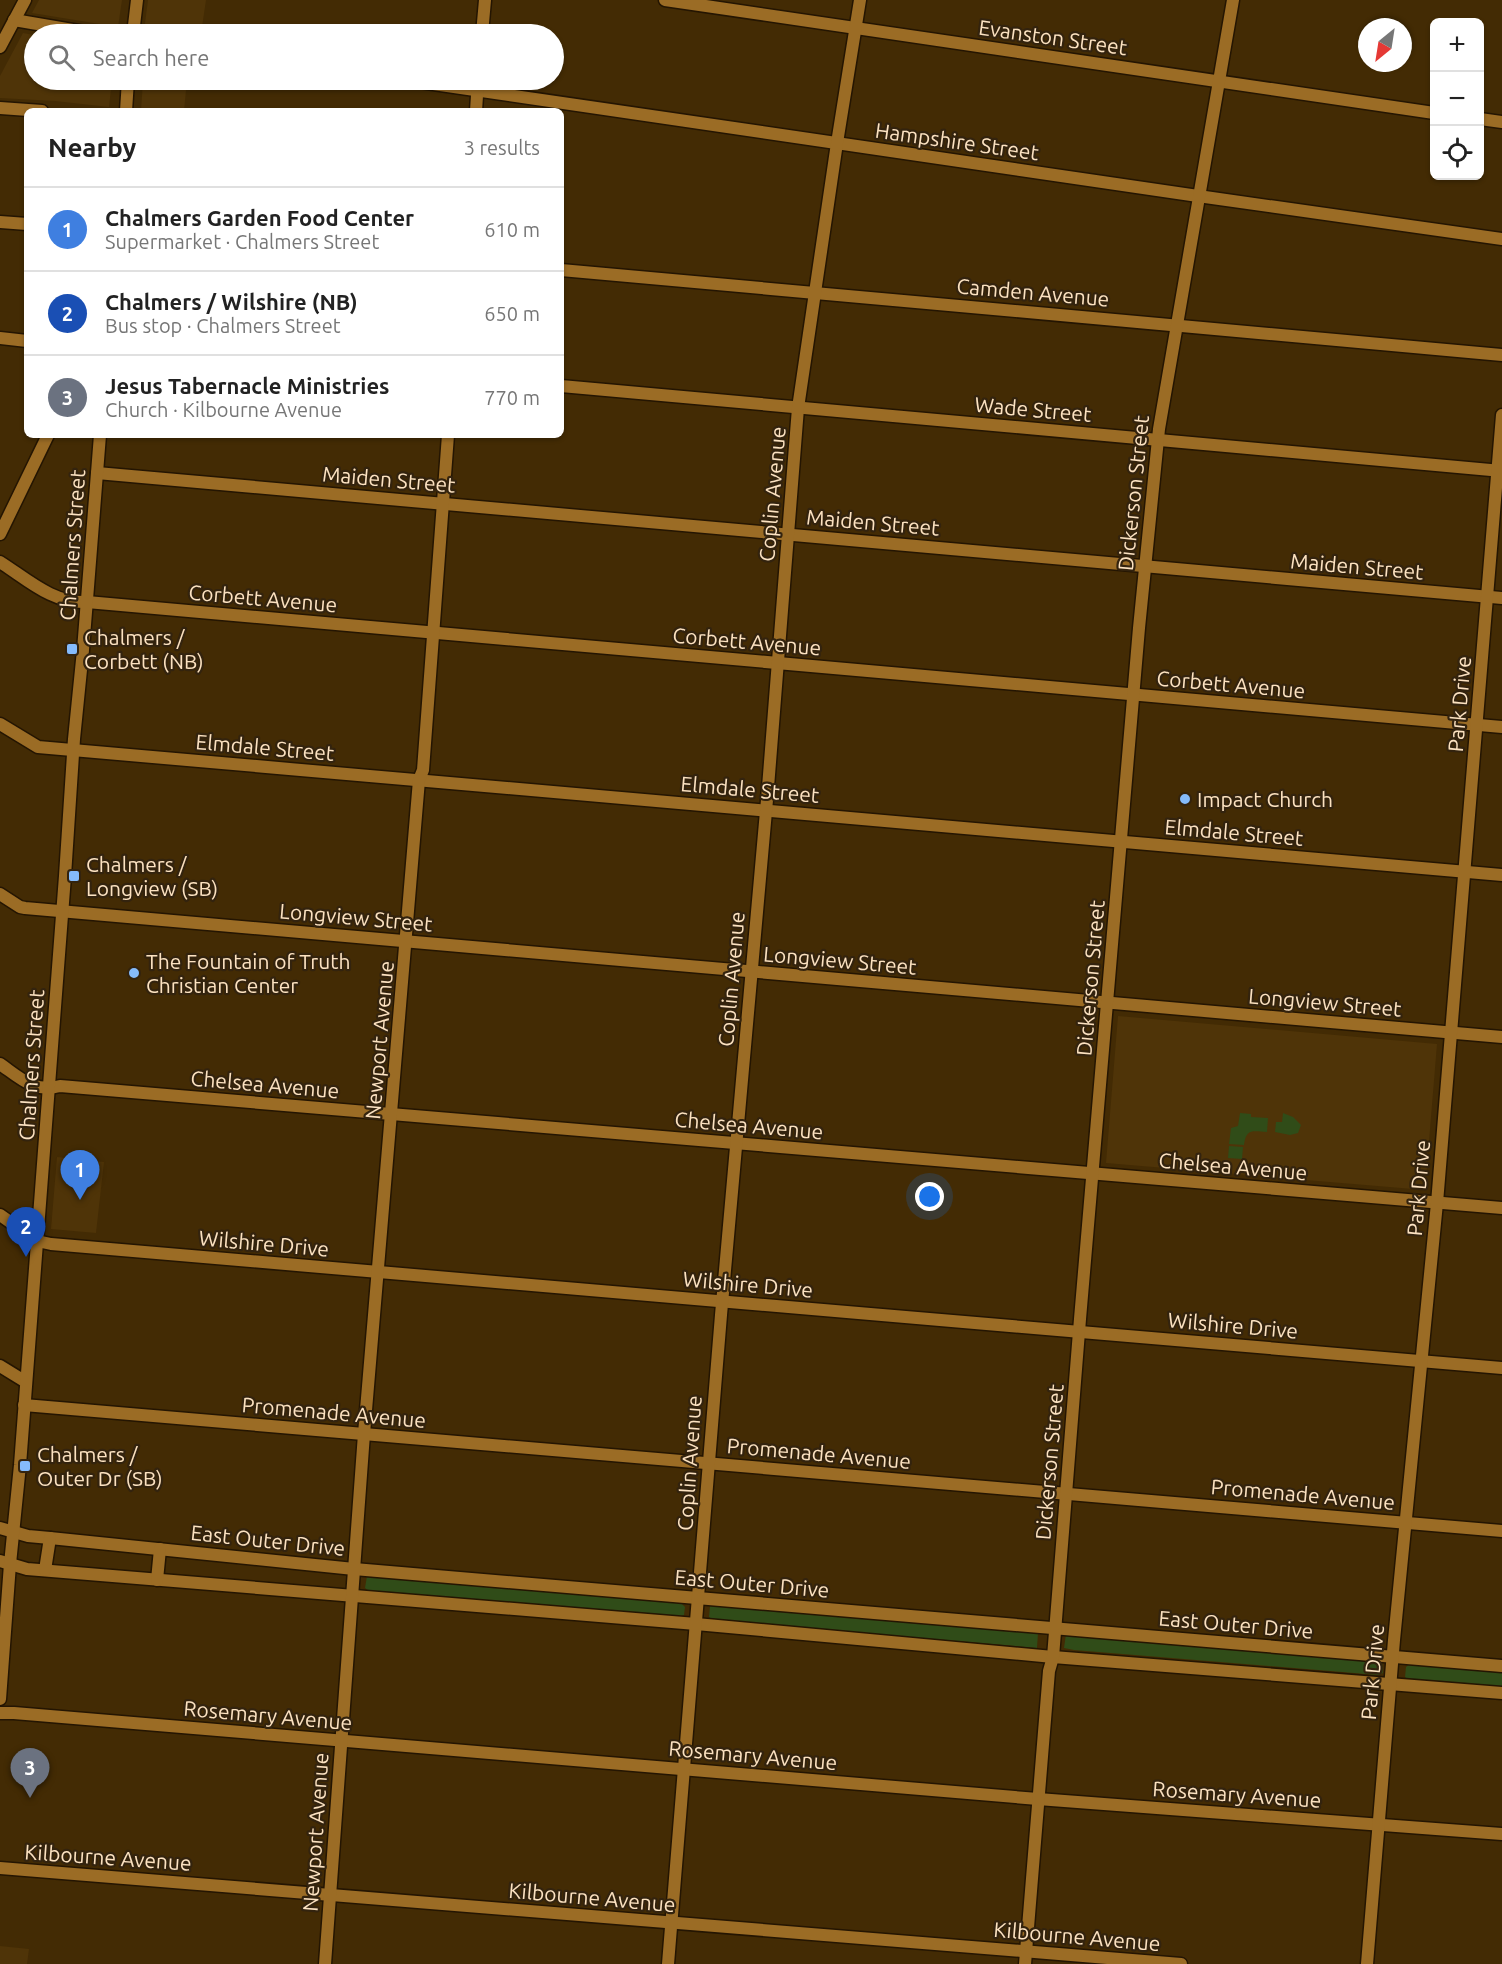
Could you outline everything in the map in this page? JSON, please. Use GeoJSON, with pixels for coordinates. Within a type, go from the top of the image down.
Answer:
{"type":"FeatureCollection","features":[{"type":"Feature","properties":{"kind":"street"},"geometry":{"type":"LineString","coordinates":[[0,47],[25,0]]}},
{"type":"Feature","properties":{"kind":"street"},"geometry":{"type":"LineString","coordinates":[[134,24],[137,0]]}},
{"type":"Feature","properties":{"kind":"street"},"geometry":{"type":"LineString","coordinates":[[483,24],[485,0]]}},
{"type":"Feature","properties":{"kind":"street","name":"Evanston Street"},"geometry":{"type":"LineString","coordinates":[[665,0],[1430,112]]}},
{"type":"Feature","properties":{"kind":"street","name":"Coplin Avenue"},"geometry":{"type":"LineString","coordinates":[[668,1964],[798,408],[860,0]]}},
{"type":"Feature","properties":{"kind":"street","name":"Dickerson Street"},"geometry":{"type":"LineString","coordinates":[[1025,1964],[1049,1671],[1053,1657],[1144,566],[1158,440],[1176,325],[1233,0]]}},
{"type":"Feature","properties":{"kind":"street"},"geometry":{"type":"LineString","coordinates":[[14,20],[37,24]]}},
{"type":"Feature","properties":{"kind":"street"},"geometry":{"type":"LineString","coordinates":[[126,108],[127,90]]}},
{"type":"Feature","properties":{"kind":"street"},"geometry":{"type":"LineString","coordinates":[[476,108],[478,90]]}},
{"type":"Feature","properties":{"kind":"street","name":"Hampshire Street"},"geometry":{"type":"LineString","coordinates":[[509,90],[837,143],[1502,239]]}},
{"type":"Feature","properties":{"kind":"street"},"geometry":{"type":"LineString","coordinates":[[0,108],[24,110]]}},
{"type":"Feature","properties":{"kind":"street"},"geometry":{"type":"LineString","coordinates":[[1484,120],[1502,122]]}},
{"type":"Feature","properties":{"kind":"street"},"geometry":{"type":"LineString","coordinates":[[0,222],[24,224]]}},
{"type":"Feature","properties":{"kind":"street","name":"Camden Avenue"},"geometry":{"type":"LineString","coordinates":[[564,270],[1502,355]]}},
{"type":"Feature","properties":{"kind":"street"},"geometry":{"type":"LineString","coordinates":[[0,338],[24,340]]}},
{"type":"Feature","properties":{"kind":"street","name":"Wade Street"},"geometry":{"type":"LineString","coordinates":[[564,386],[1500,471]]}},
{"type":"Feature","properties":{"kind":"street","name":"Park Drive"},"geometry":{"type":"LineString","coordinates":[[1367,1964],[1390,1684],[1437,1203],[1487,597],[1500,471],[1502,415]]}},
{"type":"Feature","properties":{"kind":"street"},"geometry":{"type":"LineString","coordinates":[[0,534],[47,438]]}},
{"type":"Feature","properties":{"kind":"street","name":"Chalmers Street"},"geometry":{"type":"LineString","coordinates":[[0,1699],[5,1562],[14,1533],[99,438]]}},
{"type":"Feature","properties":{"kind":"street","name":"Newport Avenue"},"geometry":{"type":"LineString","coordinates":[[325,1964],[364,1434],[419,780],[423,770],[448,438]]}},
{"type":"Feature","properties":{"kind":"street","name":"Maiden Street"},"geometry":{"type":"LineString","coordinates":[[97,473],[1502,598]]}},
{"type":"Feature","properties":{"kind":"street","name":"Corbett Avenue"},"geometry":{"type":"LineString","coordinates":[[0,561],[56,598],[71,602],[1502,727]]}},
{"type":"Feature","properties":{"kind":"street","name":"Elmdale Street"},"geometry":{"type":"LineString","coordinates":[[0,724],[38,747],[1502,875]]}},
{"type":"Feature","properties":{"kind":"street","name":"Longview Street"},"geometry":{"type":"LineString","coordinates":[[0,894],[20,907],[1502,1037]]}},
{"type":"Feature","properties":{"kind":"street","name":"Chelsea Avenue"},"geometry":{"type":"LineString","coordinates":[[0,1064],[36,1087],[49,1089],[60,1086],[1502,1208]]}},
{"type":"Feature","properties":{"kind":"street","name":"Wilshire Drive"},"geometry":{"type":"LineString","coordinates":[[0,1215],[37,1241],[51,1244],[1502,1368]]}},
{"type":"Feature","properties":{"kind":"street"},"geometry":{"type":"LineString","coordinates":[[0,1366],[26,1382]]}},
{"type":"Feature","properties":{"kind":"street","name":"Promenade Avenue"},"geometry":{"type":"LineString","coordinates":[[24,1405],[1502,1531]]}},
{"type":"Feature","properties":{"kind":"street","name":"East Outer Drive"},"geometry":{"type":"LineString","coordinates":[[0,1528],[14,1533],[50,1538],[354,1569],[1502,1666]]}},
{"type":"Feature","properties":{"kind":"street"},"geometry":{"type":"LineString","coordinates":[[45,1570],[50,1538]]}},
{"type":"Feature","properties":{"kind":"street"},"geometry":{"type":"LineString","coordinates":[[157,1580],[160,1549]]}},
{"type":"Feature","properties":{"kind":"street"},"geometry":{"type":"LineString","coordinates":[[5,1562],[27,1569],[1502,1694]]}},
{"type":"Feature","properties":{"kind":"street","name":"Rosemary Avenue"},"geometry":{"type":"LineString","coordinates":[[0,1713],[1038,1799],[1502,1834]]}},
{"type":"Feature","properties":{"kind":"street","name":"Kilbourne Avenue"},"geometry":{"type":"LineString","coordinates":[[0,1868],[1181,1964]]}},
{"type":"Feature","properties":{"kind":"shaded area"},"geometry":{"type":"Polygon","coordinates":[[[39,0],[122,0],[118,24],[100,24],[32,13],[39,0]]]}},
{"type":"Feature","properties":{"kind":"shaded area"},"geometry":{"type":"Polygon","coordinates":[[[148,0],[206,0],[202,24],[145,24],[148,0]]]}},
{"type":"Feature","properties":{"kind":"shaded area"},"geometry":{"type":"Polygon","coordinates":[[[24,33],[24,90],[111,90],[109,107],[0,98],[0,76],[24,33]]]}},
{"type":"Feature","properties":{"kind":"shaded area"},"geometry":{"type":"Polygon","coordinates":[[[142,90],[186,90],[184,108],[141,108],[142,90]]]}},
{"type":"Feature","properties":{"kind":"shaded area"},"geometry":{"type":"Polygon","coordinates":[[[1118,1016],[1437,1044],[1425,1190],[1106,1163],[1118,1016]]]}},
{"type":"Feature","properties":{"kind":"shaded area"},"geometry":{"type":"Polygon","coordinates":[[[57,1157],[104,1162],[96,1233],[51,1229],[57,1157]]]}},
{"type":"Feature","properties":{"kind":"shaded area"},"geometry":{"type":"Polygon","coordinates":[[[0,1946],[29,1949],[27,1964],[0,1964],[0,1946]]]}},
{"type":"Feature","properties":{"kind":"green space"},"geometry":{"type":"Polygon","coordinates":[[[1240,1113],[1251,1114],[1251,1117],[1268,1118],[1267,1132],[1248,1133],[1244,1145],[1229,1144],[1231,1128],[1238,1126],[1240,1113]]]}},
{"type":"Feature","properties":{"kind":"green space"},"geometry":{"type":"Polygon","coordinates":[[[1283,1113],[1293,1117],[1301,1125],[1298,1133],[1290,1135],[1275,1132],[1276,1122],[1282,1122],[1283,1113]]]}},
{"type":"Feature","properties":{"kind":"green space"},"geometry":{"type":"Polygon","coordinates":[[[1229,1146],[1243,1147],[1242,1159],[1228,1158],[1229,1146]]]}},
{"type":"Feature","properties":{"kind":"green space"},"geometry":{"type":"Polygon","coordinates":[[[367,1576],[680,1602],[685,1607],[684,1615],[679,1617],[369,1591],[365,1588],[367,1576]]]}},
{"type":"Feature","properties":{"kind":"green space"},"geometry":{"type":"Polygon","coordinates":[[[712,1605],[1038,1633],[1037,1648],[713,1620],[709,1617],[712,1605]]]}},
{"type":"Feature","properties":{"kind":"green space"},"geometry":{"type":"Polygon","coordinates":[[[1066,1634],[1382,1662],[1383,1673],[1378,1675],[1074,1650],[1064,1648],[1066,1634]]]}},
{"type":"Feature","properties":{"kind":"green space"},"geometry":{"type":"Polygon","coordinates":[[[1410,1664],[1502,1672],[1502,1688],[1409,1680],[1405,1677],[1406,1667],[1410,1664]]]}},
{"type":"Feature","properties":{"kind":"place","name":"Chalmers / Corbett (NB)"},"geometry":{"type":"Point","coordinates":[72,649]}},
{"type":"Feature","properties":{"kind":"place","name":"Impact Church"},"geometry":{"type":"Point","coordinates":[1185,799]}},
{"type":"Feature","properties":{"kind":"place","name":"Chalmers / Longview (SB)"},"geometry":{"type":"Point","coordinates":[74,876]}},
{"type":"Feature","properties":{"kind":"place","name":"The Fountain of Truth Christian Center"},"geometry":{"type":"Point","coordinates":[134,973]}},
{"type":"Feature","properties":{"kind":"place","name":"Chalmers Garden Food Center"},"geometry":{"type":"Point","coordinates":[80,1200]}},
{"type":"Feature","properties":{"kind":"place","name":"Chalmers / Wilshire (NB)"},"geometry":{"type":"Point","coordinates":[26,1257]}},
{"type":"Feature","properties":{"kind":"place","name":"Chalmers / Outer Dr (SB)"},"geometry":{"type":"Point","coordinates":[25,1466]}},
{"type":"Feature","properties":{"kind":"place","name":"Jesus Tabernacle Ministries"},"geometry":{"type":"Point","coordinates":[30,1798]}}]}
